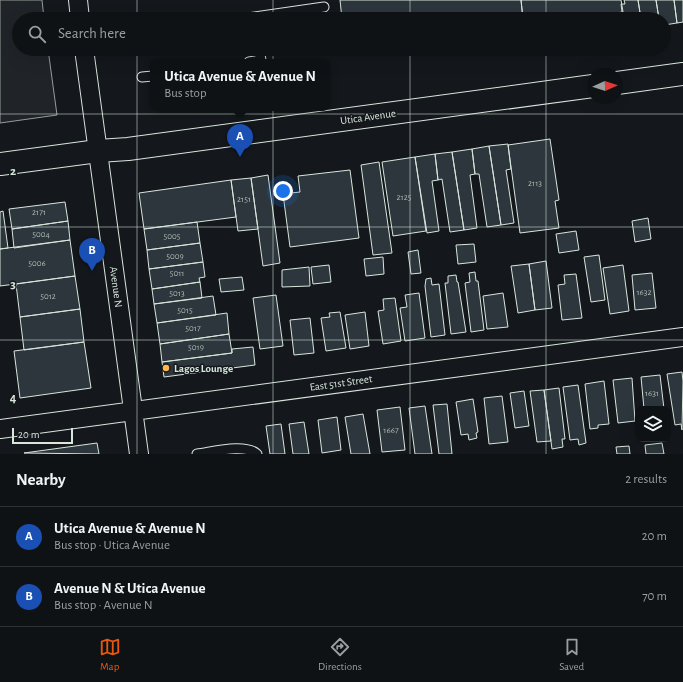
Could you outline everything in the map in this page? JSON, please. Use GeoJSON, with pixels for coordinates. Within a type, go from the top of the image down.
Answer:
{"type":"FeatureCollection","features":[{"type":"Feature","properties":{"kind":"main road"},"geometry":{"type":"LineString","coordinates":[[623,82],[683,74]]}},
{"type":"Feature","properties":{"kind":"main road","name":"Utica Avenue"},"geometry":{"type":"LineString","coordinates":[[0,164],[98,151],[144,147],[587,87]]}},
{"type":"Feature","properties":{"kind":"street"},"geometry":{"type":"LineString","coordinates":[[78,0],[79,12]]}},
{"type":"Feature","properties":{"kind":"street","name":"Avenue N"},"geometry":{"type":"LineString","coordinates":[[85,56],[139,454]]}},
{"type":"Feature","properties":{"kind":"street","name":"East 51st Street"},"geometry":{"type":"LineString","coordinates":[[0,429],[683,337]]}},
{"type":"Feature","properties":{"kind":"lane"},"geometry":{"type":"LineString","coordinates":[[290,12],[324,6]]}},
{"type":"Feature","properties":{"kind":"lane"},"geometry":{"type":"LineString","coordinates":[[142,77],[150,76]]}},
{"type":"Feature","properties":{"kind":"lane"},"geometry":{"type":"LineString","coordinates":[[197,454],[244,448],[252,449],[257,454]]}},
{"type":"Feature","properties":{"kind":"shaded area"},"geometry":{"type":"Polygon","coordinates":[[[0,0],[42,0],[43,12],[12,12],[12,56],[49,56],[57,115],[0,123],[0,0]]]}},
{"type":"Feature","properties":{"kind":"building"},"geometry":{"type":"Polygon","coordinates":[[[340,0],[521,0],[522,12],[341,12],[340,0]]]}},
{"type":"Feature","properties":{"kind":"building"},"geometry":{"type":"Polygon","coordinates":[[[521,0],[621,0],[623,12],[522,12],[521,0]]]}},
{"type":"Feature","properties":{"kind":"building"},"geometry":{"type":"Polygon","coordinates":[[[624,0],[638,0],[640,12],[622,12],[621,4],[625,4],[624,0]]]}},
{"type":"Feature","properties":{"kind":"building"},"geometry":{"type":"Polygon","coordinates":[[[638,0],[656,0],[658,12],[640,12],[638,0]]]}},
{"type":"Feature","properties":{"kind":"building"},"geometry":{"type":"Polygon","coordinates":[[[656,0],[674,0],[677,23],[671,24],[671,12],[658,12],[656,0]]]}},
{"type":"Feature","properties":{"kind":"building"},"geometry":{"type":"Polygon","coordinates":[[[674,0],[683,0],[683,22],[677,23],[674,0]]]}},
{"type":"Feature","properties":{"kind":"building"},"geometry":{"type":"Polygon","coordinates":[[[550,139],[559,200],[555,201],[559,228],[520,233],[508,145],[550,139]]]}},
{"type":"Feature","properties":{"kind":"building"},"geometry":{"type":"Polygon","coordinates":[[[508,144],[511,169],[506,170],[514,223],[501,225],[489,146],[508,144]]]}},
{"type":"Feature","properties":{"kind":"building"},"geometry":{"type":"Polygon","coordinates":[[[489,146],[501,225],[487,227],[479,174],[475,174],[472,149],[489,146]]]}},
{"type":"Feature","properties":{"kind":"building"},"geometry":{"type":"Polygon","coordinates":[[[472,149],[475,174],[470,175],[477,228],[464,230],[452,152],[472,149]]]}},
{"type":"Feature","properties":{"kind":"building"},"geometry":{"type":"Polygon","coordinates":[[[452,152],[464,230],[450,232],[442,179],[438,180],[435,154],[452,152]]]}},
{"type":"Feature","properties":{"kind":"building"},"geometry":{"type":"Polygon","coordinates":[[[435,154],[438,180],[432,181],[439,231],[427,233],[415,157],[435,154]]]}},
{"type":"Feature","properties":{"kind":"building"},"geometry":{"type":"Polygon","coordinates":[[[415,157],[426,231],[393,236],[382,162],[415,157]]]}},
{"type":"Feature","properties":{"kind":"building"},"geometry":{"type":"Polygon","coordinates":[[[379,162],[392,253],[373,255],[361,165],[379,162]]]}},
{"type":"Feature","properties":{"kind":"building"},"geometry":{"type":"Polygon","coordinates":[[[350,170],[359,238],[290,247],[283,194],[300,192],[298,176],[350,170]]]}},
{"type":"Feature","properties":{"kind":"building"},"geometry":{"type":"Polygon","coordinates":[[[268,175],[280,263],[263,266],[251,178],[268,175]]]}},
{"type":"Feature","properties":{"kind":"building"},"geometry":{"type":"Polygon","coordinates":[[[251,178],[258,229],[238,231],[231,180],[251,178]]]}},
{"type":"Feature","properties":{"kind":"building"},"geometry":{"type":"Polygon","coordinates":[[[231,180],[236,217],[144,229],[139,193],[231,180]]]}},
{"type":"Feature","properties":{"kind":"building"},"geometry":{"type":"Polygon","coordinates":[[[65,202],[68,221],[12,229],[9,209],[65,202]]]}},
{"type":"Feature","properties":{"kind":"building"},"geometry":{"type":"Polygon","coordinates":[[[3,211],[8,248],[0,249],[0,212],[3,211]]]}},
{"type":"Feature","properties":{"kind":"building"},"geometry":{"type":"Polygon","coordinates":[[[648,218],[651,239],[635,242],[632,221],[648,218]]]}},
{"type":"Feature","properties":{"kind":"building"},"geometry":{"type":"Polygon","coordinates":[[[68,221],[70,240],[14,248],[12,229],[68,221]]]}},
{"type":"Feature","properties":{"kind":"building"},"geometry":{"type":"Polygon","coordinates":[[[197,222],[200,243],[147,250],[144,229],[197,222]]]}},
{"type":"Feature","properties":{"kind":"building"},"geometry":{"type":"Polygon","coordinates":[[[576,231],[579,250],[559,253],[556,234],[576,231]]]}},
{"type":"Feature","properties":{"kind":"building"},"geometry":{"type":"Polygon","coordinates":[[[70,240],[75,276],[0,286],[0,249],[70,240]]]}},
{"type":"Feature","properties":{"kind":"building"},"geometry":{"type":"Polygon","coordinates":[[[200,243],[203,262],[149,269],[147,250],[200,243]]]}},
{"type":"Feature","properties":{"kind":"building"},"geometry":{"type":"Polygon","coordinates":[[[474,244],[476,262],[458,264],[456,245],[474,244]]]}},
{"type":"Feature","properties":{"kind":"building"},"geometry":{"type":"Polygon","coordinates":[[[418,250],[421,273],[411,274],[408,252],[418,250]]]}},
{"type":"Feature","properties":{"kind":"building"},"geometry":{"type":"Polygon","coordinates":[[[599,255],[605,300],[591,302],[584,257],[599,255]]]}},
{"type":"Feature","properties":{"kind":"building"},"geometry":{"type":"Polygon","coordinates":[[[383,257],[384,274],[366,276],[364,259],[383,257]]]}},
{"type":"Feature","properties":{"kind":"building"},"geometry":{"type":"Polygon","coordinates":[[[546,261],[552,308],[535,310],[529,264],[546,261]]]}},
{"type":"Feature","properties":{"kind":"building"},"geometry":{"type":"Polygon","coordinates":[[[203,262],[205,277],[199,278],[200,282],[152,289],[149,269],[203,262]]]}},
{"type":"Feature","properties":{"kind":"building"},"geometry":{"type":"Polygon","coordinates":[[[529,264],[535,310],[518,313],[511,266],[529,264]]]}},
{"type":"Feature","properties":{"kind":"building"},"geometry":{"type":"Polygon","coordinates":[[[329,265],[331,282],[313,284],[311,267],[329,265]]]}},
{"type":"Feature","properties":{"kind":"building"},"geometry":{"type":"Polygon","coordinates":[[[623,265],[629,311],[610,314],[603,268],[623,265]]]}},
{"type":"Feature","properties":{"kind":"building"},"geometry":{"type":"Polygon","coordinates":[[[309,267],[310,286],[282,287],[282,270],[309,267]]]}},
{"type":"Feature","properties":{"kind":"building"},"geometry":{"type":"Polygon","coordinates":[[[475,272],[476,281],[478,281],[484,330],[471,332],[465,283],[470,282],[469,273],[475,272]]]}},
{"type":"Feature","properties":{"kind":"building"},"geometry":{"type":"Polygon","coordinates":[[[652,273],[656,308],[635,310],[632,275],[652,273]]]}},
{"type":"Feature","properties":{"kind":"building"},"geometry":{"type":"Polygon","coordinates":[[[576,274],[582,318],[562,320],[558,285],[565,284],[564,275],[576,274]]]}},
{"type":"Feature","properties":{"kind":"building"},"geometry":{"type":"Polygon","coordinates":[[[456,275],[466,332],[451,334],[445,283],[448,283],[448,276],[456,275]]]}},
{"type":"Feature","properties":{"kind":"building"},"geometry":{"type":"Polygon","coordinates":[[[75,276],[80,309],[20,317],[16,284],[75,276]]]}},
{"type":"Feature","properties":{"kind":"building"},"geometry":{"type":"Polygon","coordinates":[[[242,277],[244,290],[221,292],[219,279],[242,277]]]}},
{"type":"Feature","properties":{"kind":"building"},"geometry":{"type":"Polygon","coordinates":[[[431,278],[432,285],[439,284],[445,335],[431,337],[425,286],[426,279],[431,278]]]}},
{"type":"Feature","properties":{"kind":"building"},"geometry":{"type":"Polygon","coordinates":[[[200,282],[202,298],[154,304],[152,289],[200,282]]]}},
{"type":"Feature","properties":{"kind":"building"},"geometry":{"type":"Polygon","coordinates":[[[419,293],[425,338],[405,341],[400,308],[407,307],[405,295],[419,293]]]}},
{"type":"Feature","properties":{"kind":"building"},"geometry":{"type":"Polygon","coordinates":[[[503,293],[508,327],[487,329],[483,296],[503,293]]]}},
{"type":"Feature","properties":{"kind":"building"},"geometry":{"type":"Polygon","coordinates":[[[276,295],[283,346],[260,349],[253,298],[276,295]]]}},
{"type":"Feature","properties":{"kind":"building"},"geometry":{"type":"Polygon","coordinates":[[[213,296],[216,315],[157,323],[154,304],[213,296]]]}},
{"type":"Feature","properties":{"kind":"building"},"geometry":{"type":"Polygon","coordinates":[[[395,298],[401,341],[383,344],[378,311],[384,310],[383,299],[395,298]]]}},
{"type":"Feature","properties":{"kind":"building"},"geometry":{"type":"Polygon","coordinates":[[[80,309],[84,342],[24,350],[20,317],[80,309]]]}},
{"type":"Feature","properties":{"kind":"building"},"geometry":{"type":"Polygon","coordinates":[[[340,312],[346,348],[326,351],[321,318],[330,317],[329,313],[340,312]]]}},
{"type":"Feature","properties":{"kind":"building"},"geometry":{"type":"Polygon","coordinates":[[[365,312],[369,346],[350,349],[345,315],[365,312]]]}},
{"type":"Feature","properties":{"kind":"building"},"geometry":{"type":"Polygon","coordinates":[[[227,313],[229,334],[160,344],[157,323],[227,313]]]}},
{"type":"Feature","properties":{"kind":"building"},"geometry":{"type":"Polygon","coordinates":[[[310,318],[314,353],[294,355],[290,320],[310,318]]]}},
{"type":"Feature","properties":{"kind":"building"},"geometry":{"type":"Polygon","coordinates":[[[229,334],[232,353],[162,362],[160,344],[229,334]]]}},
{"type":"Feature","properties":{"kind":"building"},"geometry":{"type":"Polygon","coordinates":[[[84,342],[91,388],[20,398],[14,351],[84,342]]]}},
{"type":"Feature","properties":{"kind":"building"},"geometry":{"type":"Polygon","coordinates":[[[253,347],[255,365],[164,377],[162,362],[232,353],[232,349],[253,347]]]}},
{"type":"Feature","properties":{"kind":"building"},"geometry":{"type":"Polygon","coordinates":[[[682,372],[682,430],[681,424],[675,425],[667,374],[682,372]]]}},
{"type":"Feature","properties":{"kind":"building"},"geometry":{"type":"Polygon","coordinates":[[[660,375],[664,406],[644,406],[641,377],[660,375]]]}},
{"type":"Feature","properties":{"kind":"building"},"geometry":{"type":"Polygon","coordinates":[[[632,378],[635,421],[618,423],[613,380],[632,378]]]}},
{"type":"Feature","properties":{"kind":"building"},"geometry":{"type":"Polygon","coordinates":[[[604,381],[609,424],[598,425],[598,428],[590,429],[585,384],[604,381]]]}},
{"type":"Feature","properties":{"kind":"building"},"geometry":{"type":"Polygon","coordinates":[[[578,385],[586,443],[579,445],[578,439],[570,440],[563,387],[578,385]]]}},
{"type":"Feature","properties":{"kind":"building"},"geometry":{"type":"Polygon","coordinates":[[[559,388],[565,439],[562,439],[563,447],[552,449],[544,390],[559,388]]]}},
{"type":"Feature","properties":{"kind":"building"},"geometry":{"type":"Polygon","coordinates":[[[544,390],[551,441],[537,442],[530,391],[544,390]]]}},
{"type":"Feature","properties":{"kind":"building"},"geometry":{"type":"Polygon","coordinates":[[[524,391],[529,426],[515,428],[510,393],[524,391]]]}},
{"type":"Feature","properties":{"kind":"building"},"geometry":{"type":"Polygon","coordinates":[[[502,396],[508,442],[489,444],[484,398],[502,396]]]}},
{"type":"Feature","properties":{"kind":"building"},"geometry":{"type":"Polygon","coordinates":[[[473,399],[478,432],[476,433],[477,438],[469,440],[468,434],[461,435],[456,402],[473,399]]]}},
{"type":"Feature","properties":{"kind":"building"},"geometry":{"type":"Polygon","coordinates":[[[447,404],[452,454],[439,454],[433,405],[447,404]]]}},
{"type":"Feature","properties":{"kind":"building"},"geometry":{"type":"Polygon","coordinates":[[[425,406],[432,454],[415,454],[409,408],[425,406]]]}},
{"type":"Feature","properties":{"kind":"building"},"geometry":{"type":"Polygon","coordinates":[[[400,407],[405,450],[382,452],[377,410],[400,407]]]}},
{"type":"Feature","properties":{"kind":"building"},"geometry":{"type":"Polygon","coordinates":[[[363,414],[370,454],[351,454],[345,417],[363,414]]]}},
{"type":"Feature","properties":{"kind":"building"},"geometry":{"type":"Polygon","coordinates":[[[337,417],[341,450],[322,453],[318,420],[337,417]]]}},
{"type":"Feature","properties":{"kind":"building"},"geometry":{"type":"Polygon","coordinates":[[[304,422],[309,454],[293,454],[289,424],[304,422]]]}},
{"type":"Feature","properties":{"kind":"building"},"geometry":{"type":"Polygon","coordinates":[[[281,424],[285,454],[270,454],[266,426],[281,424]]]}},
{"type":"Feature","properties":{"kind":"building"},"geometry":{"type":"Polygon","coordinates":[[[97,443],[99,454],[24,453],[97,443]]]}},
{"type":"Feature","properties":{"kind":"building"},"geometry":{"type":"Polygon","coordinates":[[[662,443],[664,454],[646,454],[645,445],[662,443]]]}},
{"type":"Feature","properties":{"kind":"building"},"geometry":{"type":"Polygon","coordinates":[[[629,446],[630,454],[617,454],[616,447],[629,446]]]}},
{"type":"Feature","properties":{"kind":"place","name":"Utica Avenue & Avenue N"},"geometry":{"type":"Point","coordinates":[240,157]}},
{"type":"Feature","properties":{"kind":"place","name":"Avenue N & Utica Avenue"},"geometry":{"type":"Point","coordinates":[92,271]}},
{"type":"Feature","properties":{"kind":"place","name":"Lagos Lounge"},"geometry":{"type":"Point","coordinates":[166,368]}}]}
